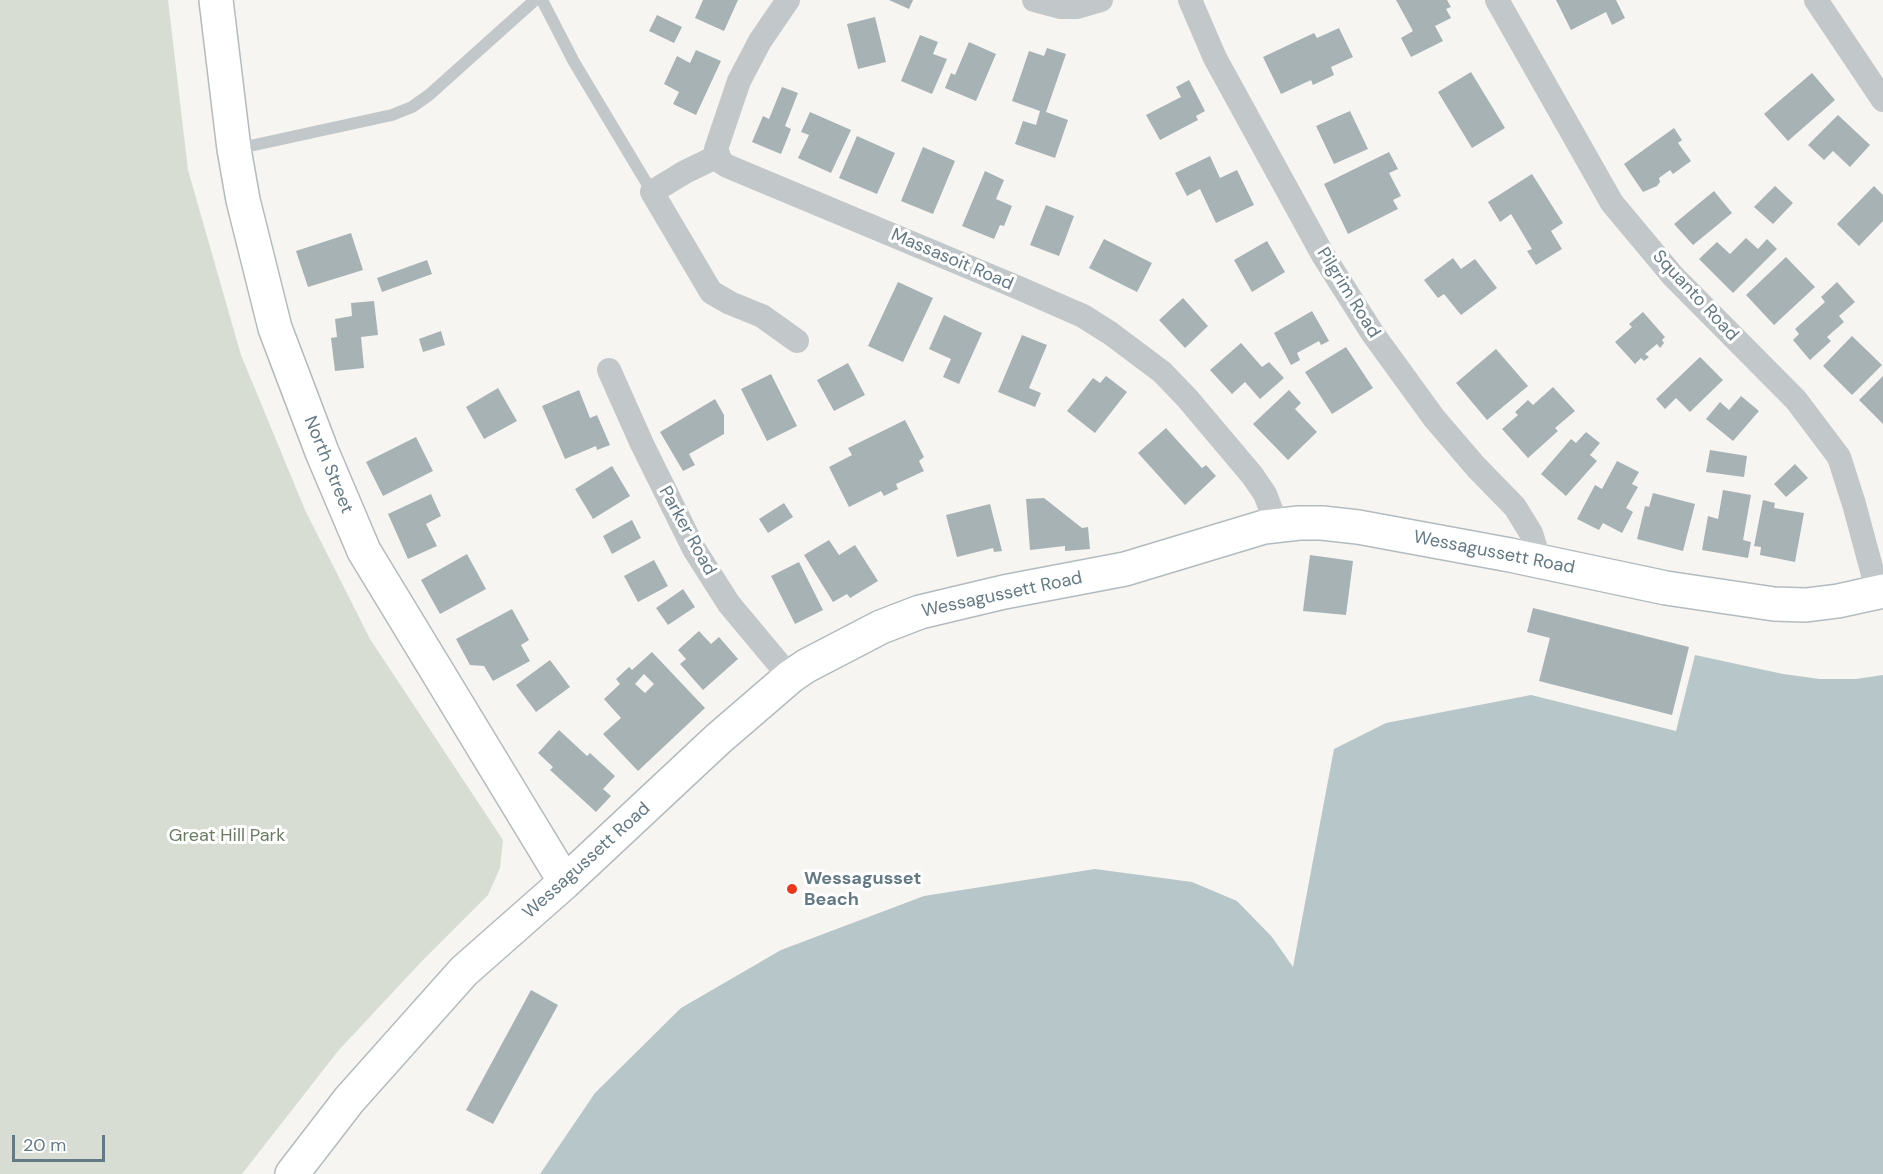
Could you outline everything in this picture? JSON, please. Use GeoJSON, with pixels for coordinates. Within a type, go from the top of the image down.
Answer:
{"type":"FeatureCollection","features":[{"type":"Feature","properties":{"kind":"street","name":"North Street"},"geometry":{"type":"LineString","coordinates":[[216,0],[234,149],[243,200],[276,328],[322,452],[364,551],[565,882]]}},
{"type":"Feature","properties":{"kind":"street"},"geometry":{"type":"LineString","coordinates":[[788,0],[772,21],[748,62],[718,140],[717,156],[652,192],[711,292],[730,303],[762,316],[797,341]]}},
{"type":"Feature","properties":{"kind":"street"},"geometry":{"type":"LineString","coordinates":[[1034,0],[1052,5],[1077,6],[1101,0]]}},
{"type":"Feature","properties":{"kind":"street","name":"Pilgrim Road"},"geometry":{"type":"LineString","coordinates":[[1190,0],[1215,58],[1323,255],[1373,334],[1434,417],[1476,467],[1515,507],[1531,533],[1540,562]]}},
{"type":"Feature","properties":{"kind":"street","name":"Squanto Road"},"geometry":{"type":"LineString","coordinates":[[1497,0],[1612,203],[1673,276],[1796,400],[1839,457],[1880,592]]}},
{"type":"Feature","properties":{"kind":"street"},"geometry":{"type":"LineString","coordinates":[[1816,0],[1883,100]]}},
{"type":"Feature","properties":{"kind":"street","name":"Massasoit Road"},"geometry":{"type":"LineString","coordinates":[[717,156],[727,166],[1019,288],[1083,316],[1110,333],[1162,372],[1187,398],[1252,474],[1265,494],[1277,525]]}},
{"type":"Feature","properties":{"kind":"street","name":"Parker Road"},"geometry":{"type":"LineString","coordinates":[[609,370],[642,444],[694,549],[729,604],[790,677]]}},
{"type":"Feature","properties":{"kind":"street","name":"Wessagussett Road"},"geometry":{"type":"LineString","coordinates":[[292,1174],[349,1100],[464,970],[565,882],[717,739],[790,677],[881,627],[920,612],[1004,592],[1125,569],[1277,525],[1322,523],[1358,527],[1665,588],[1774,604],[1806,605],[1880,592]]}},
{"type":"Feature","properties":{"kind":"lane"},"geometry":{"type":"LineString","coordinates":[[234,149],[392,115],[412,107],[429,95],[535,0]]}},
{"type":"Feature","properties":{"kind":"lane"},"geometry":{"type":"LineString","coordinates":[[542,0],[573,63],[652,192]]}},
{"type":"Feature","properties":{"kind":"green space","name":"Great Hill Park"},"geometry":{"type":"Polygon","coordinates":[[[0,0],[168,0],[188,170],[241,355],[305,510],[370,639],[503,840],[500,868],[488,895],[422,961],[338,1051],[242,1174],[0,1174],[0,0]]]}},
{"type":"Feature","properties":{"kind":"shaded area"},"geometry":{"type":"Polygon","coordinates":[[[1695,655],[1783,674],[1820,679],[1856,679],[1883,675],[1883,1174],[540,1174],[595,1093],[681,1008],[781,950],[924,896],[1095,869],[1192,882],[1237,901],[1272,937],[1293,967],[1334,749],[1386,723],[1531,695],[1676,731],[1695,655]]]}},
{"type":"Feature","properties":{"kind":"building"},"geometry":{"type":"Polygon","coordinates":[[[703,0],[738,0],[724,31],[695,18],[703,0]]]}},
{"type":"Feature","properties":{"kind":"building"},"geometry":{"type":"Polygon","coordinates":[[[889,0],[913,0],[909,9],[889,0]]]}},
{"type":"Feature","properties":{"kind":"building"},"geometry":{"type":"Polygon","coordinates":[[[1396,0],[1447,0],[1451,7],[1446,9],[1451,18],[1435,26],[1443,41],[1411,57],[1401,38],[1413,31],[1396,0]]]}},
{"type":"Feature","properties":{"kind":"building"},"geometry":{"type":"Polygon","coordinates":[[[1556,0],[1616,0],[1625,18],[1612,25],[1606,12],[1571,30],[1556,0]]]}},
{"type":"Feature","properties":{"kind":"building"},"geometry":{"type":"Polygon","coordinates":[[[657,15],[682,27],[674,43],[649,31],[657,15]]]}},
{"type":"Feature","properties":{"kind":"building"},"geometry":{"type":"Polygon","coordinates":[[[875,17],[886,62],[858,69],[847,24],[875,17]]]}},
{"type":"Feature","properties":{"kind":"building"},"geometry":{"type":"Polygon","coordinates":[[[1339,28],[1353,57],[1331,67],[1334,75],[1313,85],[1311,80],[1281,94],[1263,57],[1314,33],[1317,38],[1339,28]]]}},
{"type":"Feature","properties":{"kind":"building"},"geometry":{"type":"Polygon","coordinates":[[[920,35],[938,42],[933,54],[947,59],[932,94],[901,81],[920,35]]]}},
{"type":"Feature","properties":{"kind":"building"},"geometry":{"type":"Polygon","coordinates":[[[969,42],[996,54],[976,101],[945,88],[951,73],[955,75],[969,42]]]}},
{"type":"Feature","properties":{"kind":"building"},"geometry":{"type":"Polygon","coordinates":[[[1047,48],[1066,54],[1046,112],[1068,120],[1055,158],[1015,144],[1023,121],[1036,125],[1040,111],[1012,101],[1029,51],[1044,56],[1047,48]]]}},
{"type":"Feature","properties":{"kind":"building"},"geometry":{"type":"Polygon","coordinates":[[[696,50],[721,61],[696,115],[673,104],[679,92],[664,84],[677,56],[690,63],[696,50]]]}},
{"type":"Feature","properties":{"kind":"building"},"geometry":{"type":"Polygon","coordinates":[[[1471,72],[1505,128],[1472,148],[1438,92],[1471,72]]]}},
{"type":"Feature","properties":{"kind":"building"},"geometry":{"type":"Polygon","coordinates":[[[1812,73],[1835,100],[1788,141],[1764,114],[1812,73]]]}},
{"type":"Feature","properties":{"kind":"building"},"geometry":{"type":"Polygon","coordinates":[[[1189,80],[1205,111],[1196,116],[1198,120],[1160,140],[1146,115],[1181,97],[1176,87],[1189,80]]]}},
{"type":"Feature","properties":{"kind":"building"},"geometry":{"type":"Polygon","coordinates":[[[782,87],[798,93],[785,126],[791,129],[781,154],[752,142],[763,116],[769,119],[782,87]]]}},
{"type":"Feature","properties":{"kind":"building"},"geometry":{"type":"Polygon","coordinates":[[[1350,111],[1368,149],[1334,164],[1316,126],[1350,111]]]}},
{"type":"Feature","properties":{"kind":"building"},"geometry":{"type":"Polygon","coordinates":[[[810,112],[851,130],[831,173],[798,158],[809,135],[801,132],[810,112]]]}},
{"type":"Feature","properties":{"kind":"building"},"geometry":{"type":"Polygon","coordinates":[[[1838,115],[1870,145],[1850,167],[1833,151],[1824,160],[1808,145],[1838,115]]]}},
{"type":"Feature","properties":{"kind":"building"},"geometry":{"type":"Polygon","coordinates":[[[1674,128],[1682,140],[1678,143],[1691,161],[1673,174],[1670,170],[1659,178],[1660,182],[1657,186],[1643,192],[1624,164],[1674,128]]]}},
{"type":"Feature","properties":{"kind":"building"},"geometry":{"type":"Polygon","coordinates":[[[857,136],[895,153],[877,194],[839,178],[857,136]]]}},
{"type":"Feature","properties":{"kind":"building"},"geometry":{"type":"Polygon","coordinates":[[[923,147],[955,161],[933,214],[901,201],[923,147]]]}},
{"type":"Feature","properties":{"kind":"building"},"geometry":{"type":"Polygon","coordinates":[[[1389,152],[1398,169],[1389,173],[1401,196],[1393,200],[1398,209],[1348,234],[1324,184],[1389,152]]]}},
{"type":"Feature","properties":{"kind":"building"},"geometry":{"type":"Polygon","coordinates":[[[1210,156],[1220,178],[1237,170],[1254,205],[1216,223],[1200,189],[1187,196],[1175,173],[1210,156]]]}},
{"type":"Feature","properties":{"kind":"building"},"geometry":{"type":"Polygon","coordinates":[[[985,171],[1004,180],[996,199],[1012,206],[1004,226],[1000,225],[994,239],[962,226],[985,171]]]}},
{"type":"Feature","properties":{"kind":"building"},"geometry":{"type":"Polygon","coordinates":[[[1532,174],[1563,223],[1551,231],[1562,249],[1536,265],[1527,251],[1532,249],[1511,214],[1500,222],[1488,202],[1532,174]]]}},
{"type":"Feature","properties":{"kind":"building"},"geometry":{"type":"Polygon","coordinates":[[[1775,186],[1793,203],[1773,224],[1754,207],[1775,186]]]}},
{"type":"Feature","properties":{"kind":"building"},"geometry":{"type":"Polygon","coordinates":[[[1874,186],[1883,195],[1883,221],[1859,246],[1837,224],[1874,186]]]}},
{"type":"Feature","properties":{"kind":"building"},"geometry":{"type":"Polygon","coordinates":[[[1714,191],[1732,213],[1693,245],[1674,224],[1714,191]]]}},
{"type":"Feature","properties":{"kind":"building"},"geometry":{"type":"Polygon","coordinates":[[[1046,205],[1074,216],[1059,256],[1030,245],[1046,205]]]}},
{"type":"Feature","properties":{"kind":"building"},"geometry":{"type":"Polygon","coordinates":[[[351,233],[363,270],[308,287],[296,251],[351,233]]]}},
{"type":"Feature","properties":{"kind":"building"},"geometry":{"type":"Polygon","coordinates":[[[1746,238],[1758,249],[1767,239],[1777,249],[1733,293],[1699,259],[1717,242],[1730,254],[1746,238]]]}},
{"type":"Feature","properties":{"kind":"building"},"geometry":{"type":"Polygon","coordinates":[[[1104,239],[1152,263],[1137,292],[1089,268],[1104,239]]]}},
{"type":"Feature","properties":{"kind":"building"},"geometry":{"type":"Polygon","coordinates":[[[1267,241],[1285,272],[1252,292],[1234,260],[1267,241]]]}},
{"type":"Feature","properties":{"kind":"building"},"geometry":{"type":"Polygon","coordinates":[[[1786,257],[1815,287],[1774,325],[1746,295],[1786,257]]]}},
{"type":"Feature","properties":{"kind":"building"},"geometry":{"type":"Polygon","coordinates":[[[1453,258],[1461,269],[1475,259],[1497,288],[1461,315],[1444,294],[1438,298],[1424,280],[1453,258]]]}},
{"type":"Feature","properties":{"kind":"building"},"geometry":{"type":"Polygon","coordinates":[[[427,260],[432,274],[382,292],[377,278],[427,260]]]}},
{"type":"Feature","properties":{"kind":"building"},"geometry":{"type":"Polygon","coordinates":[[[898,282],[933,298],[903,362],[868,346],[898,282]]]}},
{"type":"Feature","properties":{"kind":"building"},"geometry":{"type":"Polygon","coordinates":[[[1837,282],[1855,302],[1839,316],[1844,322],[1827,337],[1831,341],[1810,360],[1793,340],[1799,334],[1795,329],[1825,302],[1821,297],[1837,282]]]}},
{"type":"Feature","properties":{"kind":"building"},"geometry":{"type":"Polygon","coordinates":[[[1183,298],[1208,326],[1185,348],[1159,320],[1183,298]]]}},
{"type":"Feature","properties":{"kind":"building"},"geometry":{"type":"Polygon","coordinates":[[[374,301],[378,335],[361,337],[364,368],[335,371],[331,338],[337,337],[335,319],[352,316],[351,303],[374,301]]]}},
{"type":"Feature","properties":{"kind":"building"},"geometry":{"type":"Polygon","coordinates":[[[1312,311],[1329,341],[1321,345],[1319,341],[1297,353],[1300,360],[1291,365],[1274,333],[1312,311]]]}},
{"type":"Feature","properties":{"kind":"building"},"geometry":{"type":"Polygon","coordinates":[[[1643,312],[1665,337],[1660,348],[1657,344],[1645,354],[1649,357],[1644,361],[1641,358],[1635,364],[1615,342],[1632,327],[1629,324],[1643,312]]]}},
{"type":"Feature","properties":{"kind":"building"},"geometry":{"type":"Polygon","coordinates":[[[944,315],[982,333],[959,384],[943,377],[951,359],[929,349],[944,315]]]}},
{"type":"Feature","properties":{"kind":"building"},"geometry":{"type":"Polygon","coordinates":[[[441,331],[445,345],[423,352],[419,339],[441,331]]]}},
{"type":"Feature","properties":{"kind":"building"},"geometry":{"type":"Polygon","coordinates":[[[1022,335],[1047,345],[1029,388],[1041,393],[1035,407],[998,392],[1022,335]]]}},
{"type":"Feature","properties":{"kind":"building"},"geometry":{"type":"Polygon","coordinates":[[[1852,336],[1882,365],[1852,395],[1823,366],[1852,336]]]}},
{"type":"Feature","properties":{"kind":"building"},"geometry":{"type":"Polygon","coordinates":[[[1241,343],[1262,367],[1269,362],[1284,378],[1260,399],[1245,382],[1232,394],[1210,370],[1241,343]]]}},
{"type":"Feature","properties":{"kind":"building"},"geometry":{"type":"Polygon","coordinates":[[[1346,347],[1373,388],[1332,414],[1305,372],[1346,347]]]}},
{"type":"Feature","properties":{"kind":"building"},"geometry":{"type":"Polygon","coordinates":[[[1496,349],[1528,386],[1487,420],[1456,383],[1496,349]]]}},
{"type":"Feature","properties":{"kind":"building"},"geometry":{"type":"Polygon","coordinates":[[[1700,357],[1723,380],[1690,412],[1676,398],[1665,409],[1656,399],[1700,357]]]}},
{"type":"Feature","properties":{"kind":"building"},"geometry":{"type":"Polygon","coordinates":[[[848,363],[865,395],[834,411],[817,380],[848,363]]]}},
{"type":"Feature","properties":{"kind":"building"},"geometry":{"type":"Polygon","coordinates":[[[771,374],[797,426],[767,441],[741,389],[771,374]]]}},
{"type":"Feature","properties":{"kind":"building"},"geometry":{"type":"Polygon","coordinates":[[[1106,376],[1127,392],[1095,433],[1067,411],[1093,378],[1100,383],[1106,376]]]}},
{"type":"Feature","properties":{"kind":"building"},"geometry":{"type":"Polygon","coordinates":[[[1883,376],[1883,424],[1859,400],[1883,376]]]}},
{"type":"Feature","properties":{"kind":"building"},"geometry":{"type":"Polygon","coordinates":[[[1553,387],[1575,411],[1555,428],[1558,431],[1528,458],[1502,429],[1518,415],[1515,412],[1528,400],[1533,405],[1553,387]]]}},
{"type":"Feature","properties":{"kind":"building"},"geometry":{"type":"Polygon","coordinates":[[[498,388],[517,421],[484,439],[466,407],[498,388]]]}},
{"type":"Feature","properties":{"kind":"building"},"geometry":{"type":"Polygon","coordinates":[[[579,390],[590,418],[597,415],[610,445],[597,450],[596,446],[565,459],[542,406],[579,390]]]}},
{"type":"Feature","properties":{"kind":"building"},"geometry":{"type":"Polygon","coordinates":[[[1289,390],[1301,403],[1295,409],[1317,432],[1288,460],[1253,424],[1289,390]]]}},
{"type":"Feature","properties":{"kind":"building"},"geometry":{"type":"Polygon","coordinates":[[[1741,396],[1759,411],[1733,441],[1706,419],[1720,402],[1729,410],[1741,396]]]}},
{"type":"Feature","properties":{"kind":"building"},"geometry":{"type":"Polygon","coordinates":[[[715,399],[724,415],[724,434],[689,454],[695,465],[683,471],[660,432],[715,399]]]}},
{"type":"Feature","properties":{"kind":"building"},"geometry":{"type":"Polygon","coordinates":[[[905,420],[924,457],[919,461],[924,471],[896,484],[898,489],[884,496],[881,491],[849,507],[829,467],[852,455],[848,448],[905,420]]]}},
{"type":"Feature","properties":{"kind":"building"},"geometry":{"type":"Polygon","coordinates":[[[1166,428],[1202,468],[1206,465],[1216,476],[1185,505],[1138,453],[1166,428]]]}},
{"type":"Feature","properties":{"kind":"building"},"geometry":{"type":"Polygon","coordinates":[[[1586,432],[1600,443],[1590,455],[1597,461],[1566,496],[1541,474],[1571,439],[1576,443],[1586,432]]]}},
{"type":"Feature","properties":{"kind":"building"},"geometry":{"type":"Polygon","coordinates":[[[416,437],[433,471],[383,496],[366,462],[416,437]]]}},
{"type":"Feature","properties":{"kind":"building"},"geometry":{"type":"Polygon","coordinates":[[[1710,450],[1747,456],[1744,477],[1706,472],[1710,450]]]}},
{"type":"Feature","properties":{"kind":"building"},"geometry":{"type":"Polygon","coordinates":[[[1617,461],[1639,472],[1632,484],[1638,487],[1626,508],[1633,512],[1622,533],[1603,523],[1599,530],[1577,519],[1595,485],[1602,489],[1617,461]]]}},
{"type":"Feature","properties":{"kind":"building"},"geometry":{"type":"Polygon","coordinates":[[[1795,464],[1808,478],[1786,497],[1774,484],[1795,464]]]}},
{"type":"Feature","properties":{"kind":"building"},"geometry":{"type":"Polygon","coordinates":[[[612,466],[630,496],[593,519],[575,489],[612,466]]]}},
{"type":"Feature","properties":{"kind":"building"},"geometry":{"type":"Polygon","coordinates":[[[1723,490],[1751,495],[1743,540],[1751,542],[1748,558],[1702,550],[1708,516],[1718,519],[1723,490]]]}},
{"type":"Feature","properties":{"kind":"building"},"geometry":{"type":"Polygon","coordinates":[[[1653,493],[1695,504],[1683,551],[1637,539],[1645,506],[1649,507],[1653,493]]]}},
{"type":"Feature","properties":{"kind":"building"},"geometry":{"type":"Polygon","coordinates":[[[431,494],[441,516],[426,524],[437,546],[408,559],[388,514],[431,494]]]}},
{"type":"Feature","properties":{"kind":"building"},"geometry":{"type":"Polygon","coordinates":[[[1044,498],[1082,528],[1088,527],[1090,549],[1065,551],[1065,546],[1030,550],[1026,499],[1044,498]]]}},
{"type":"Feature","properties":{"kind":"building"},"geometry":{"type":"Polygon","coordinates":[[[1763,500],[1775,503],[1774,508],[1804,513],[1795,562],[1760,555],[1761,547],[1754,546],[1763,500]]]}},
{"type":"Feature","properties":{"kind":"building"},"geometry":{"type":"Polygon","coordinates":[[[784,503],[793,517],[768,533],[759,519],[784,503]]]}},
{"type":"Feature","properties":{"kind":"building"},"geometry":{"type":"Polygon","coordinates":[[[990,504],[1002,551],[994,552],[993,548],[957,557],[946,515],[990,504]]]}},
{"type":"Feature","properties":{"kind":"building"},"geometry":{"type":"Polygon","coordinates":[[[632,520],[641,538],[612,554],[603,536],[632,520]]]}},
{"type":"Feature","properties":{"kind":"building"},"geometry":{"type":"Polygon","coordinates":[[[829,540],[839,555],[855,545],[878,581],[850,598],[847,594],[833,602],[804,555],[829,540]]]}},
{"type":"Feature","properties":{"kind":"building"},"geometry":{"type":"Polygon","coordinates":[[[467,554],[486,589],[440,614],[421,580],[467,554]]]}},
{"type":"Feature","properties":{"kind":"building"},"geometry":{"type":"Polygon","coordinates":[[[1310,555],[1353,561],[1346,615],[1303,611],[1310,555]]]}},
{"type":"Feature","properties":{"kind":"building"},"geometry":{"type":"Polygon","coordinates":[[[654,560],[668,586],[638,602],[624,576],[654,560]]]}},
{"type":"Feature","properties":{"kind":"building"},"geometry":{"type":"Polygon","coordinates":[[[799,562],[823,610],[795,624],[771,576],[799,562]]]}},
{"type":"Feature","properties":{"kind":"building"},"geometry":{"type":"Polygon","coordinates":[[[683,589],[695,607],[668,625],[656,608],[683,589]]]}},
{"type":"Feature","properties":{"kind":"building"},"geometry":{"type":"Polygon","coordinates":[[[1533,608],[1689,647],[1672,715],[1539,681],[1550,638],[1527,632],[1533,608]]]}},
{"type":"Feature","properties":{"kind":"building"},"geometry":{"type":"Polygon","coordinates":[[[512,609],[529,640],[521,645],[530,661],[493,681],[484,666],[470,665],[456,639],[512,609]]]}},
{"type":"Feature","properties":{"kind":"building"},"geometry":{"type":"Polygon","coordinates":[[[699,631],[711,644],[719,637],[738,659],[703,690],[680,664],[686,659],[678,650],[699,631]]]}},
{"type":"Feature","properties":{"kind":"building"},"geometry":{"type":"Polygon","coordinates":[[[652,652],[705,708],[638,771],[603,734],[621,718],[604,699],[620,684],[616,679],[629,667],[632,670],[652,652]],[[644,674],[635,684],[645,693],[654,684],[644,674]]]}},
{"type":"Feature","properties":{"kind":"building"},"geometry":{"type":"Polygon","coordinates":[[[550,660],[570,687],[536,712],[516,685],[550,660]]]}},
{"type":"Feature","properties":{"kind":"building"},"geometry":{"type":"Polygon","coordinates":[[[559,730],[587,756],[590,753],[615,776],[603,789],[611,796],[596,812],[550,770],[553,767],[538,753],[559,730]]]}},
{"type":"Feature","properties":{"kind":"building"},"geometry":{"type":"Polygon","coordinates":[[[531,990],[558,1005],[493,1124],[466,1110],[531,990]]]}},
{"type":"Feature","properties":{"kind":"place","name":"Wessagusset Beach"},"geometry":{"type":"Point","coordinates":[792,889]}}]}
